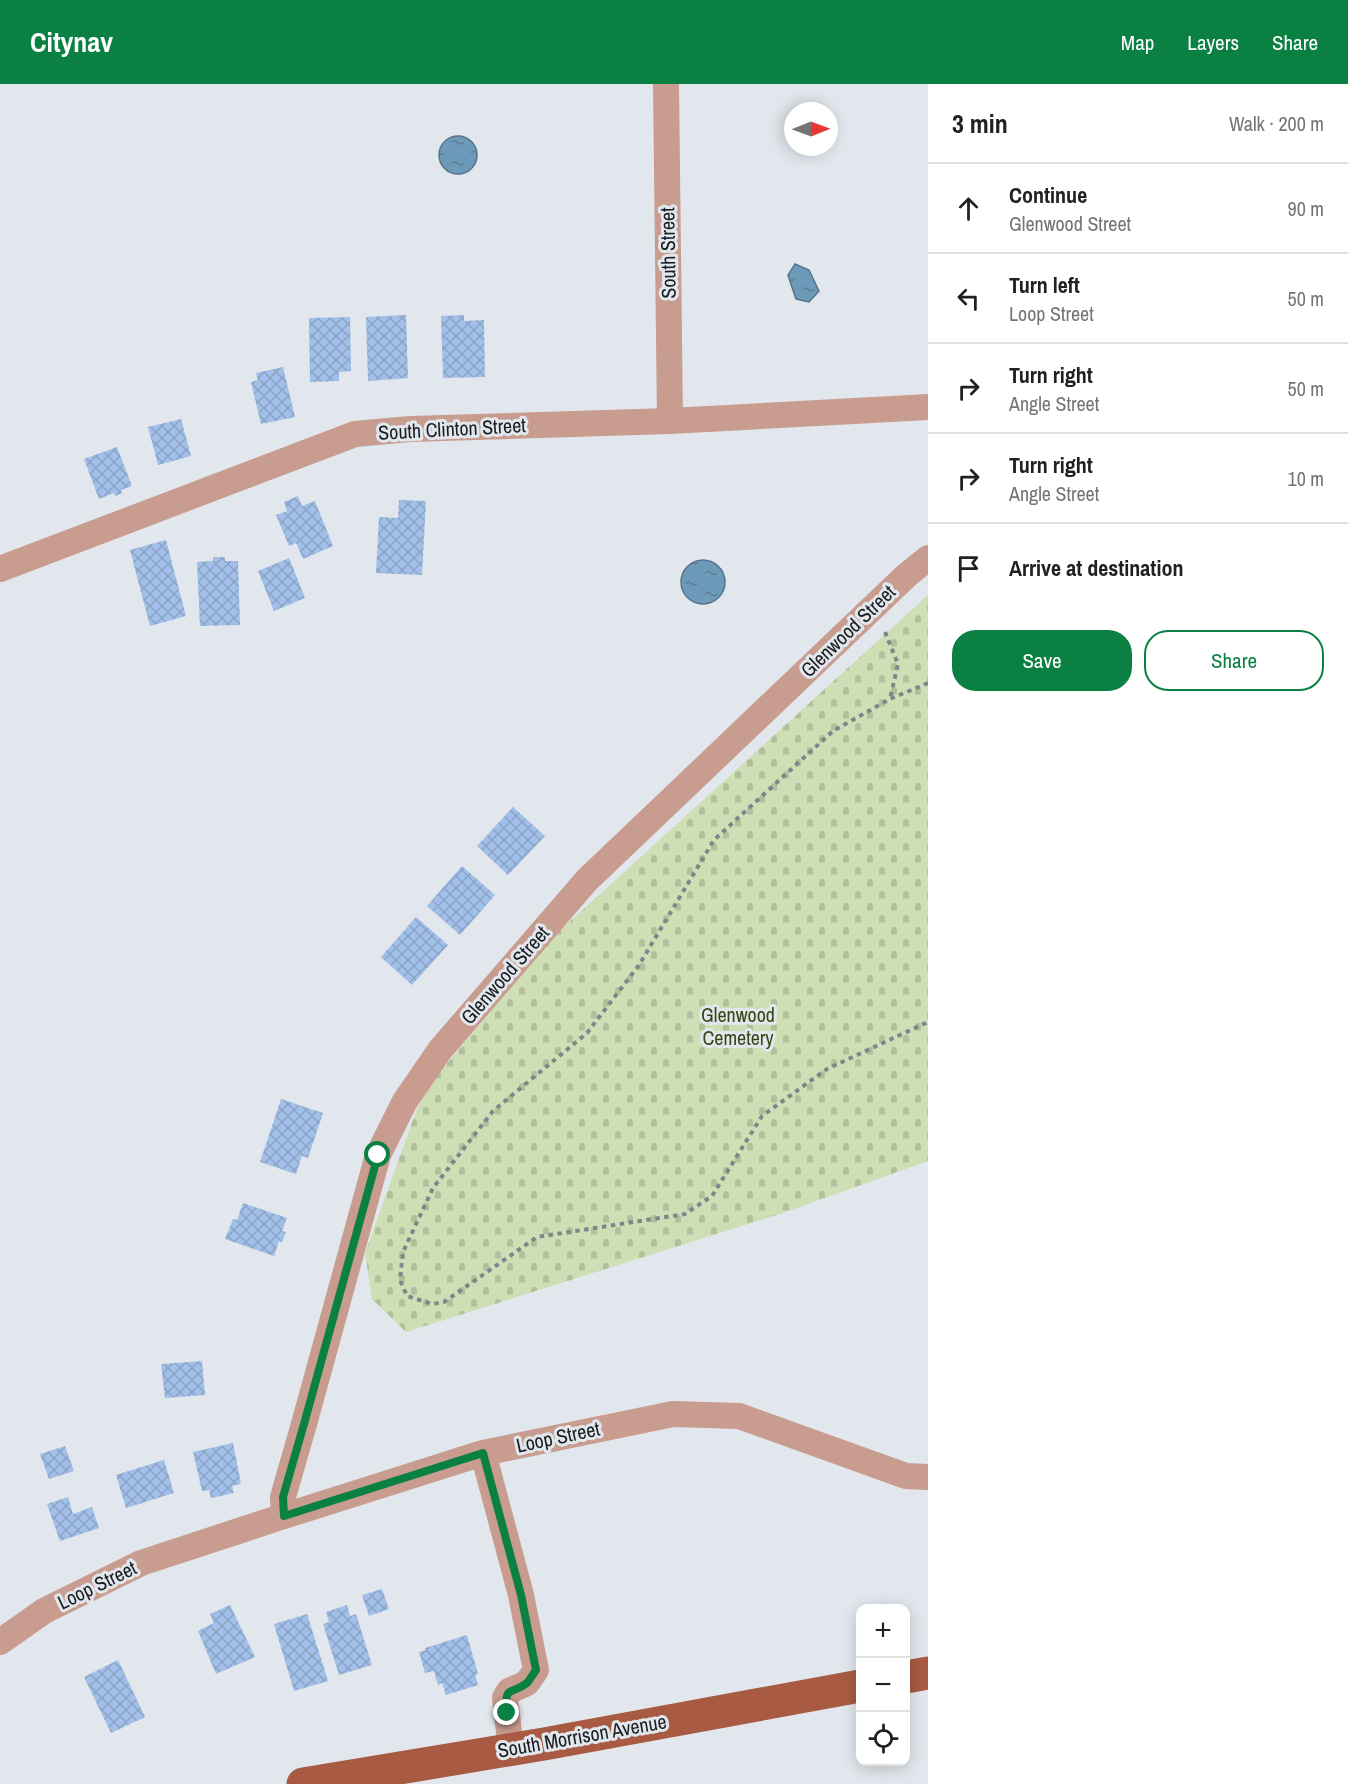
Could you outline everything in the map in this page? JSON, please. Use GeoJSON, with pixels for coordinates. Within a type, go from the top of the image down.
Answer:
{"type":"FeatureCollection","features":[{"type":"Feature","properties":{"kind":"main road"},"geometry":{"type":"LineString","coordinates":[[910,1676],[928,1673]]}},
{"type":"Feature","properties":{"kind":"main road","name":"South Morrison Avenue"},"geometry":{"type":"LineString","coordinates":[[303,1784],[856,1687]]}},
{"type":"Feature","properties":{"kind":"street","name":"South Street"},"geometry":{"type":"LineString","coordinates":[[666,84],[670,422]]}},
{"type":"Feature","properties":{"kind":"street","name":"South Clinton Street"},"geometry":{"type":"LineString","coordinates":[[0,568],[355,434],[422,428],[670,422],[928,407]]}},
{"type":"Feature","properties":{"kind":"street","name":"Glenwood Street"},"geometry":{"type":"LineString","coordinates":[[284,1516],[283,1497],[378,1155],[405,1101],[440,1050],[587,880],[907,575],[928,558]]}},
{"type":"Feature","properties":{"kind":"street","name":"Loop Street"},"geometry":{"type":"LineString","coordinates":[[0,1642],[44,1611],[141,1563],[483,1453],[673,1414],[739,1416],[906,1476],[928,1477]]}},
{"type":"Feature","properties":{"kind":"street"},"geometry":{"type":"LineString","coordinates":[[483,1453],[521,1595],[536,1670],[527,1683],[509,1691],[505,1698],[511,1749]]}},
{"type":"Feature","properties":{"kind":"path"},"geometry":{"type":"LineString","coordinates":[[875,606],[898,664],[890,699]]}},
{"type":"Feature","properties":{"kind":"path"},"geometry":{"type":"LineString","coordinates":[[928,683],[890,699],[833,731],[714,840],[639,965],[587,1033],[493,1111],[433,1188],[403,1252],[400,1280],[407,1296],[432,1304],[444,1302],[537,1237],[685,1214],[712,1196],[762,1116],[826,1070],[928,1022]]}},
{"type":"Feature","properties":{"kind":"green space","name":"Glenwood Cemetery"},"geometry":{"type":"Polygon","coordinates":[[[928,595],[928,1161],[780,1214],[406,1332],[372,1299],[365,1253],[423,1092],[554,936],[928,595]]]}},
{"type":"Feature","properties":{"kind":"water"},"geometry":{"type":"Polygon","coordinates":[[[458,136],[471,142],[477,155],[471,168],[458,174],[445,168],[439,155],[445,142],[458,136]]]}},
{"type":"Feature","properties":{"kind":"water"},"geometry":{"type":"Polygon","coordinates":[[[795,264],[809,270],[819,291],[809,302],[796,299],[788,275],[795,264]]]}},
{"type":"Feature","properties":{"kind":"water"},"geometry":{"type":"Polygon","coordinates":[[[703,560],[719,566],[725,582],[719,598],[703,604],[687,598],[681,582],[687,566],[703,560]]]}},
{"type":"Feature","properties":{"kind":"building"},"geometry":{"type":"Polygon","coordinates":[[[406,315],[408,378],[368,381],[366,317],[406,315]]]}},
{"type":"Feature","properties":{"kind":"building"},"geometry":{"type":"Polygon","coordinates":[[[464,315],[464,321],[484,320],[485,377],[443,378],[441,316],[464,315]]]}},
{"type":"Feature","properties":{"kind":"building"},"geometry":{"type":"Polygon","coordinates":[[[350,317],[351,371],[339,372],[339,381],[310,382],[309,318],[350,317]]]}},
{"type":"Feature","properties":{"kind":"building"},"geometry":{"type":"Polygon","coordinates":[[[283,367],[295,417],[261,424],[251,382],[258,380],[256,373],[283,367]]]}},
{"type":"Feature","properties":{"kind":"building"},"geometry":{"type":"Polygon","coordinates":[[[181,419],[191,456],[158,465],[148,427],[181,419]]]}},
{"type":"Feature","properties":{"kind":"building"},"geometry":{"type":"Polygon","coordinates":[[[117,447],[132,486],[121,490],[122,493],[115,496],[114,493],[99,499],[84,459],[117,447]]]}},
{"type":"Feature","properties":{"kind":"building"},"geometry":{"type":"Polygon","coordinates":[[[298,496],[302,506],[315,501],[333,546],[303,559],[296,543],[289,546],[276,515],[287,511],[284,502],[298,496]]]}},
{"type":"Feature","properties":{"kind":"building"},"geometry":{"type":"Polygon","coordinates":[[[399,500],[426,501],[422,575],[376,573],[379,517],[398,518],[399,500]]]}},
{"type":"Feature","properties":{"kind":"building"},"geometry":{"type":"Polygon","coordinates":[[[166,540],[186,616],[150,626],[130,550],[166,540]]]}},
{"type":"Feature","properties":{"kind":"building"},"geometry":{"type":"Polygon","coordinates":[[[213,557],[225,557],[225,561],[238,561],[240,625],[200,626],[197,562],[213,561],[213,557]]]}},
{"type":"Feature","properties":{"kind":"building"},"geometry":{"type":"Polygon","coordinates":[[[289,558],[305,598],[274,611],[258,571],[289,558]]]}},
{"type":"Feature","properties":{"kind":"building"},"geometry":{"type":"Polygon","coordinates":[[[513,807],[545,836],[508,875],[477,846],[513,807]]]}},
{"type":"Feature","properties":{"kind":"building"},"geometry":{"type":"Polygon","coordinates":[[[462,866],[495,895],[460,935],[427,906],[462,866]]]}},
{"type":"Feature","properties":{"kind":"building"},"geometry":{"type":"Polygon","coordinates":[[[416,917],[448,945],[412,985],[381,957],[416,917]]]}},
{"type":"Feature","properties":{"kind":"building"},"geometry":{"type":"Polygon","coordinates":[[[281,1099],[323,1113],[308,1158],[302,1156],[296,1174],[260,1162],[281,1099]]]}},
{"type":"Feature","properties":{"kind":"building"},"geometry":{"type":"Polygon","coordinates":[[[243,1203],[287,1218],[282,1231],[286,1232],[282,1242],[279,1241],[274,1256],[225,1239],[233,1219],[237,1220],[243,1203]]]}},
{"type":"Feature","properties":{"kind":"building"},"geometry":{"type":"Polygon","coordinates":[[[202,1361],[205,1395],[165,1398],[161,1364],[202,1361]]]}},
{"type":"Feature","properties":{"kind":"building"},"geometry":{"type":"Polygon","coordinates":[[[233,1443],[241,1484],[232,1486],[234,1493],[211,1498],[209,1490],[202,1491],[193,1452],[233,1443]]]}},
{"type":"Feature","properties":{"kind":"building"},"geometry":{"type":"Polygon","coordinates":[[[65,1446],[74,1471],[49,1479],[40,1454],[65,1446]]]}},
{"type":"Feature","properties":{"kind":"building"},"geometry":{"type":"Polygon","coordinates":[[[164,1460],[174,1493],[126,1508],[116,1475],[164,1460]]]}},
{"type":"Feature","properties":{"kind":"building"},"geometry":{"type":"Polygon","coordinates":[[[68,1497],[73,1514],[92,1507],[99,1528],[60,1541],[47,1504],[68,1497]]]}},
{"type":"Feature","properties":{"kind":"building"},"geometry":{"type":"Polygon","coordinates":[[[382,1589],[389,1609],[369,1616],[362,1595],[382,1589]]]}},
{"type":"Feature","properties":{"kind":"building"},"geometry":{"type":"Polygon","coordinates":[[[230,1605],[255,1657],[216,1674],[198,1631],[214,1623],[210,1614],[230,1605]]]}},
{"type":"Feature","properties":{"kind":"building"},"geometry":{"type":"Polygon","coordinates":[[[347,1605],[350,1616],[356,1614],[372,1665],[339,1675],[323,1624],[329,1622],[326,1612],[347,1605]]]}},
{"type":"Feature","properties":{"kind":"building"},"geometry":{"type":"Polygon","coordinates":[[[307,1614],[328,1681],[294,1691],[274,1624],[307,1614]]]}},
{"type":"Feature","properties":{"kind":"building"},"geometry":{"type":"Polygon","coordinates":[[[467,1635],[478,1674],[475,1675],[478,1685],[446,1695],[442,1683],[438,1685],[434,1671],[425,1673],[419,1652],[467,1635]]]}},
{"type":"Feature","properties":{"kind":"building"},"geometry":{"type":"Polygon","coordinates":[[[118,1660],[145,1717],[111,1733],[84,1677],[118,1660]]]}},
{"type":"Feature","properties":{"kind":"route"},"geometry":{"type":"LineString","coordinates":[[378,1155],[283,1497],[284,1516],[483,1453],[521,1595],[536,1670],[527,1683],[509,1691],[505,1698],[507,1713]]}}]}
